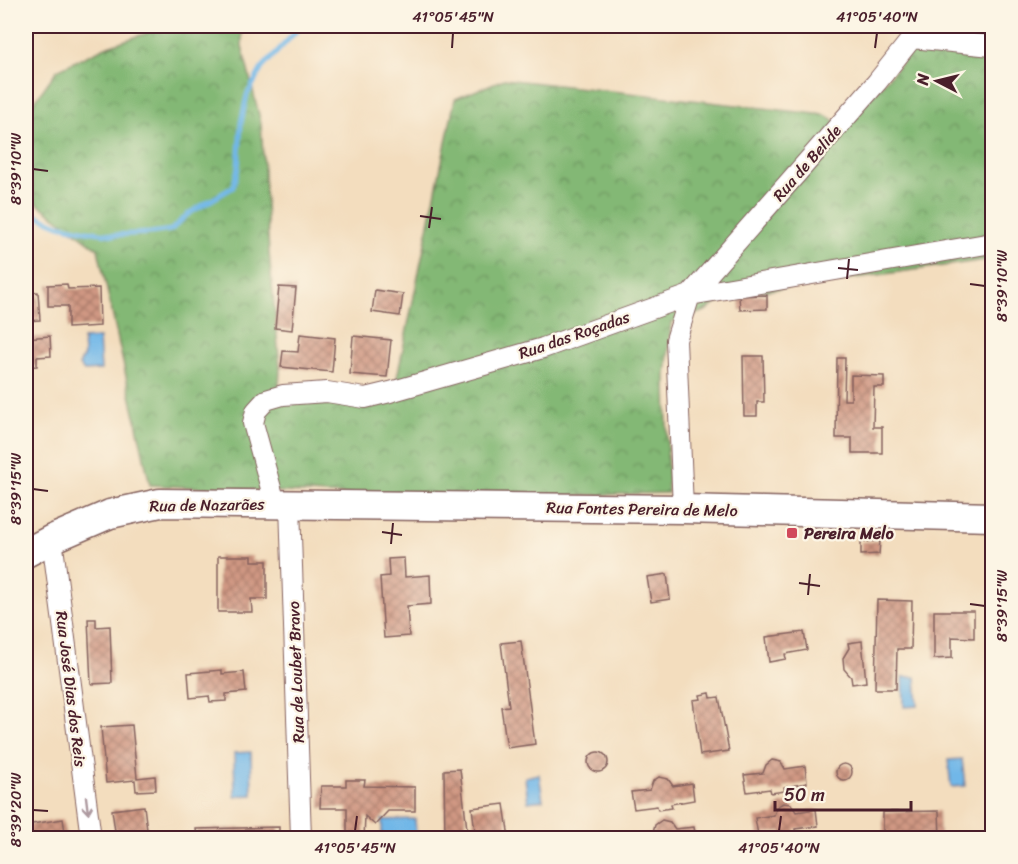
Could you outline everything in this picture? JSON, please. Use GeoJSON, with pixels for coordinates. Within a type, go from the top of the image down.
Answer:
{"type":"FeatureCollection","features":[{"type":"Feature","properties":{"kind":"street"},"geometry":{"type":"LineString","coordinates":[[915,32],[993,46]]}},
{"type":"Feature","properties":{"kind":"street","name":"Rua de Belide"},"geometry":{"type":"LineString","coordinates":[[690,295],[877,82],[915,32]]}},
{"type":"Feature","properties":{"kind":"street","name":"Rua das Roçadas"},"geometry":{"type":"LineString","coordinates":[[283,504],[254,423],[256,411],[266,400],[283,395],[327,392],[365,398],[543,348],[690,295],[993,243]]}},
{"type":"Feature","properties":{"kind":"street"},"geometry":{"type":"LineString","coordinates":[[683,509],[676,340],[690,295]]}},
{"type":"Feature","properties":{"kind":"street","name":"Rua de Nazarães"},"geometry":{"type":"LineString","coordinates":[[26,553],[110,514],[160,503],[283,504]]}},
{"type":"Feature","properties":{"kind":"street","name":"Rua Fontes Pereira de Melo"},"geometry":{"type":"LineString","coordinates":[[283,504],[683,509],[993,517]]}},
{"type":"Feature","properties":{"kind":"street","name":"Rua de Loubet Bravo"},"geometry":{"type":"LineString","coordinates":[[283,504],[301,838]]}},
{"type":"Feature","properties":{"kind":"street","name":"Rua José Dias dos Reis"},"geometry":{"type":"LineString","coordinates":[[52,539],[91,838]]}},
{"type":"Feature","properties":{"kind":"green space"},"geometry":{"type":"Polygon","coordinates":[[[168,26],[242,26],[242,46],[261,123],[269,253],[280,368],[279,387],[394,392],[455,99],[504,79],[825,115],[845,127],[917,45],[929,26],[992,26],[992,259],[728,296],[705,311],[671,322],[666,376],[668,493],[426,499],[150,485],[98,249],[35,202],[28,156],[27,112],[57,70],[108,46],[168,26]]]}},
{"type":"Feature","properties":{"kind":"water"},"geometry":{"type":"Polygon","coordinates":[[[99,338],[101,370],[84,371],[79,365],[84,355],[83,339],[99,338]]]}},
{"type":"Feature","properties":{"kind":"water"},"geometry":{"type":"Polygon","coordinates":[[[903,677],[916,677],[918,706],[904,707],[903,677]]]}},
{"type":"Feature","properties":{"kind":"water"},"geometry":{"type":"Polygon","coordinates":[[[251,752],[252,795],[235,796],[234,753],[251,752]]]}},
{"type":"Feature","properties":{"kind":"water"},"geometry":{"type":"Polygon","coordinates":[[[962,759],[965,786],[951,787],[948,760],[962,759]]]}},
{"type":"Feature","properties":{"kind":"water"},"geometry":{"type":"Polygon","coordinates":[[[539,774],[543,800],[528,802],[525,777],[539,774]]]}},
{"type":"Feature","properties":{"kind":"water"},"geometry":{"type":"Polygon","coordinates":[[[415,819],[416,834],[382,835],[382,820],[415,819]]]}},
{"type":"Feature","properties":{"kind":"building"},"geometry":{"type":"Polygon","coordinates":[[[67,284],[68,289],[99,288],[100,326],[68,328],[68,306],[48,306],[48,285],[67,284]]]}},
{"type":"Feature","properties":{"kind":"building"},"geometry":{"type":"Polygon","coordinates":[[[279,287],[296,288],[292,330],[275,328],[279,287]]]}},
{"type":"Feature","properties":{"kind":"building"},"geometry":{"type":"Polygon","coordinates":[[[375,290],[403,294],[400,316],[372,312],[375,290]]]}},
{"type":"Feature","properties":{"kind":"building"},"geometry":{"type":"Polygon","coordinates":[[[38,292],[40,320],[26,321],[26,293],[38,292]]]}},
{"type":"Feature","properties":{"kind":"building"},"geometry":{"type":"Polygon","coordinates":[[[767,295],[767,309],[740,310],[739,296],[767,295]]]}},
{"type":"Feature","properties":{"kind":"building"},"geometry":{"type":"Polygon","coordinates":[[[300,334],[335,338],[332,372],[281,367],[283,351],[298,352],[300,334]]]}},
{"type":"Feature","properties":{"kind":"building"},"geometry":{"type":"Polygon","coordinates":[[[50,336],[51,356],[37,357],[37,366],[26,367],[26,338],[50,336]]]}},
{"type":"Feature","properties":{"kind":"building"},"geometry":{"type":"Polygon","coordinates":[[[353,336],[391,340],[387,377],[350,374],[353,336]]]}},
{"type":"Feature","properties":{"kind":"building"},"geometry":{"type":"Polygon","coordinates":[[[743,356],[763,356],[764,402],[757,402],[757,416],[744,416],[743,356]]]}},
{"type":"Feature","properties":{"kind":"building"},"geometry":{"type":"Polygon","coordinates":[[[837,358],[845,358],[844,400],[851,400],[851,375],[884,376],[884,387],[874,387],[873,427],[882,427],[882,453],[852,453],[852,438],[836,438],[837,358]]]}},
{"type":"Feature","properties":{"kind":"building"},"geometry":{"type":"Polygon","coordinates":[[[880,541],[879,554],[861,555],[861,542],[880,541]]]}},
{"type":"Feature","properties":{"kind":"building"},"geometry":{"type":"Polygon","coordinates":[[[218,556],[252,556],[252,561],[267,561],[267,599],[251,599],[252,612],[218,612],[218,556]]]}},
{"type":"Feature","properties":{"kind":"building"},"geometry":{"type":"Polygon","coordinates":[[[404,558],[405,577],[430,575],[431,604],[407,606],[409,636],[384,638],[380,577],[389,576],[388,559],[404,558]]]}},
{"type":"Feature","properties":{"kind":"building"},"geometry":{"type":"Polygon","coordinates":[[[667,574],[670,599],[651,602],[647,577],[667,574]]]}},
{"type":"Feature","properties":{"kind":"building"},"geometry":{"type":"Polygon","coordinates":[[[877,600],[912,601],[911,649],[897,649],[896,689],[875,689],[877,600]]]}},
{"type":"Feature","properties":{"kind":"building"},"geometry":{"type":"Polygon","coordinates":[[[934,611],[974,611],[974,638],[952,637],[952,658],[934,659],[934,611]]]}},
{"type":"Feature","properties":{"kind":"building"},"geometry":{"type":"Polygon","coordinates":[[[88,619],[96,619],[96,627],[110,626],[112,683],[91,684],[88,619]]]}},
{"type":"Feature","properties":{"kind":"building"},"geometry":{"type":"Polygon","coordinates":[[[804,632],[807,650],[785,654],[786,659],[769,662],[766,637],[804,632]]]}},
{"type":"Feature","properties":{"kind":"building"},"geometry":{"type":"Polygon","coordinates":[[[521,641],[535,744],[507,748],[501,707],[509,706],[501,643],[521,641]]]}},
{"type":"Feature","properties":{"kind":"building"},"geometry":{"type":"Polygon","coordinates":[[[862,641],[866,682],[852,684],[851,677],[844,669],[843,658],[849,648],[848,643],[862,641]]]}},
{"type":"Feature","properties":{"kind":"building"},"geometry":{"type":"Polygon","coordinates":[[[222,670],[222,674],[244,672],[246,692],[226,694],[226,701],[210,702],[209,696],[190,698],[188,673],[222,670]]]}},
{"type":"Feature","properties":{"kind":"building"},"geometry":{"type":"Polygon","coordinates":[[[710,693],[711,698],[719,697],[729,751],[700,755],[693,700],[701,699],[700,695],[710,693]]]}},
{"type":"Feature","properties":{"kind":"building"},"geometry":{"type":"Polygon","coordinates":[[[132,725],[137,778],[155,776],[156,790],[136,791],[135,780],[106,783],[101,727],[132,725]]]}},
{"type":"Feature","properties":{"kind":"building"},"geometry":{"type":"Polygon","coordinates":[[[598,752],[605,755],[608,762],[605,769],[598,772],[591,769],[588,762],[591,755],[598,752]]]}},
{"type":"Feature","properties":{"kind":"building"},"geometry":{"type":"Polygon","coordinates":[[[772,760],[781,762],[785,769],[805,766],[807,783],[784,787],[785,791],[771,793],[770,789],[747,792],[744,775],[763,773],[766,765],[772,760]]]}},
{"type":"Feature","properties":{"kind":"building"},"geometry":{"type":"Polygon","coordinates":[[[841,764],[847,764],[852,772],[850,778],[841,780],[836,775],[836,769],[841,764]]]}},
{"type":"Feature","properties":{"kind":"building"},"geometry":{"type":"Polygon","coordinates":[[[460,769],[468,838],[445,838],[444,770],[460,769]]]}},
{"type":"Feature","properties":{"kind":"building"},"geometry":{"type":"Polygon","coordinates":[[[659,777],[668,779],[673,786],[692,783],[694,800],[671,804],[672,808],[658,810],[657,806],[634,809],[631,792],[650,790],[653,781],[659,777]]]}},
{"type":"Feature","properties":{"kind":"building"},"geometry":{"type":"Polygon","coordinates":[[[346,780],[365,780],[364,786],[415,787],[415,811],[388,811],[375,825],[365,816],[364,838],[347,838],[347,808],[320,808],[321,786],[346,786],[346,780]]]}},
{"type":"Feature","properties":{"kind":"building"},"geometry":{"type":"Polygon","coordinates":[[[783,803],[791,804],[796,812],[816,809],[818,826],[795,829],[795,833],[782,835],[781,831],[758,835],[755,818],[774,815],[777,807],[783,803]]]}},
{"type":"Feature","properties":{"kind":"building"},"geometry":{"type":"Polygon","coordinates":[[[504,804],[509,838],[476,838],[472,808],[504,804]]]}},
{"type":"Feature","properties":{"kind":"building"},"geometry":{"type":"Polygon","coordinates":[[[144,806],[148,838],[116,838],[112,810],[144,806]]]}},
{"type":"Feature","properties":{"kind":"building"},"geometry":{"type":"Polygon","coordinates":[[[939,811],[940,838],[883,838],[883,812],[939,811]]]}},
{"type":"Feature","properties":{"kind":"building"},"geometry":{"type":"Polygon","coordinates":[[[63,819],[66,838],[26,838],[26,825],[63,819]]]}},
{"type":"Feature","properties":{"kind":"building"},"geometry":{"type":"Polygon","coordinates":[[[662,820],[670,822],[675,829],[694,827],[696,838],[634,838],[634,835],[653,833],[655,825],[662,820]]]}},
{"type":"Feature","properties":{"kind":"building"},"geometry":{"type":"Polygon","coordinates":[[[279,827],[279,838],[197,838],[196,829],[279,827]]]}},
{"type":"Feature","properties":{"kind":"waterway"},"geometry":{"type":"LineString","coordinates":[[26,213],[59,225],[114,235],[171,230],[188,214],[233,187],[238,168],[241,123],[247,95],[262,68],[301,26]]}},
{"type":"Feature","properties":{"kind":"place","name":"Pereira Melo"},"geometry":{"type":"Point","coordinates":[792,533]}}]}
